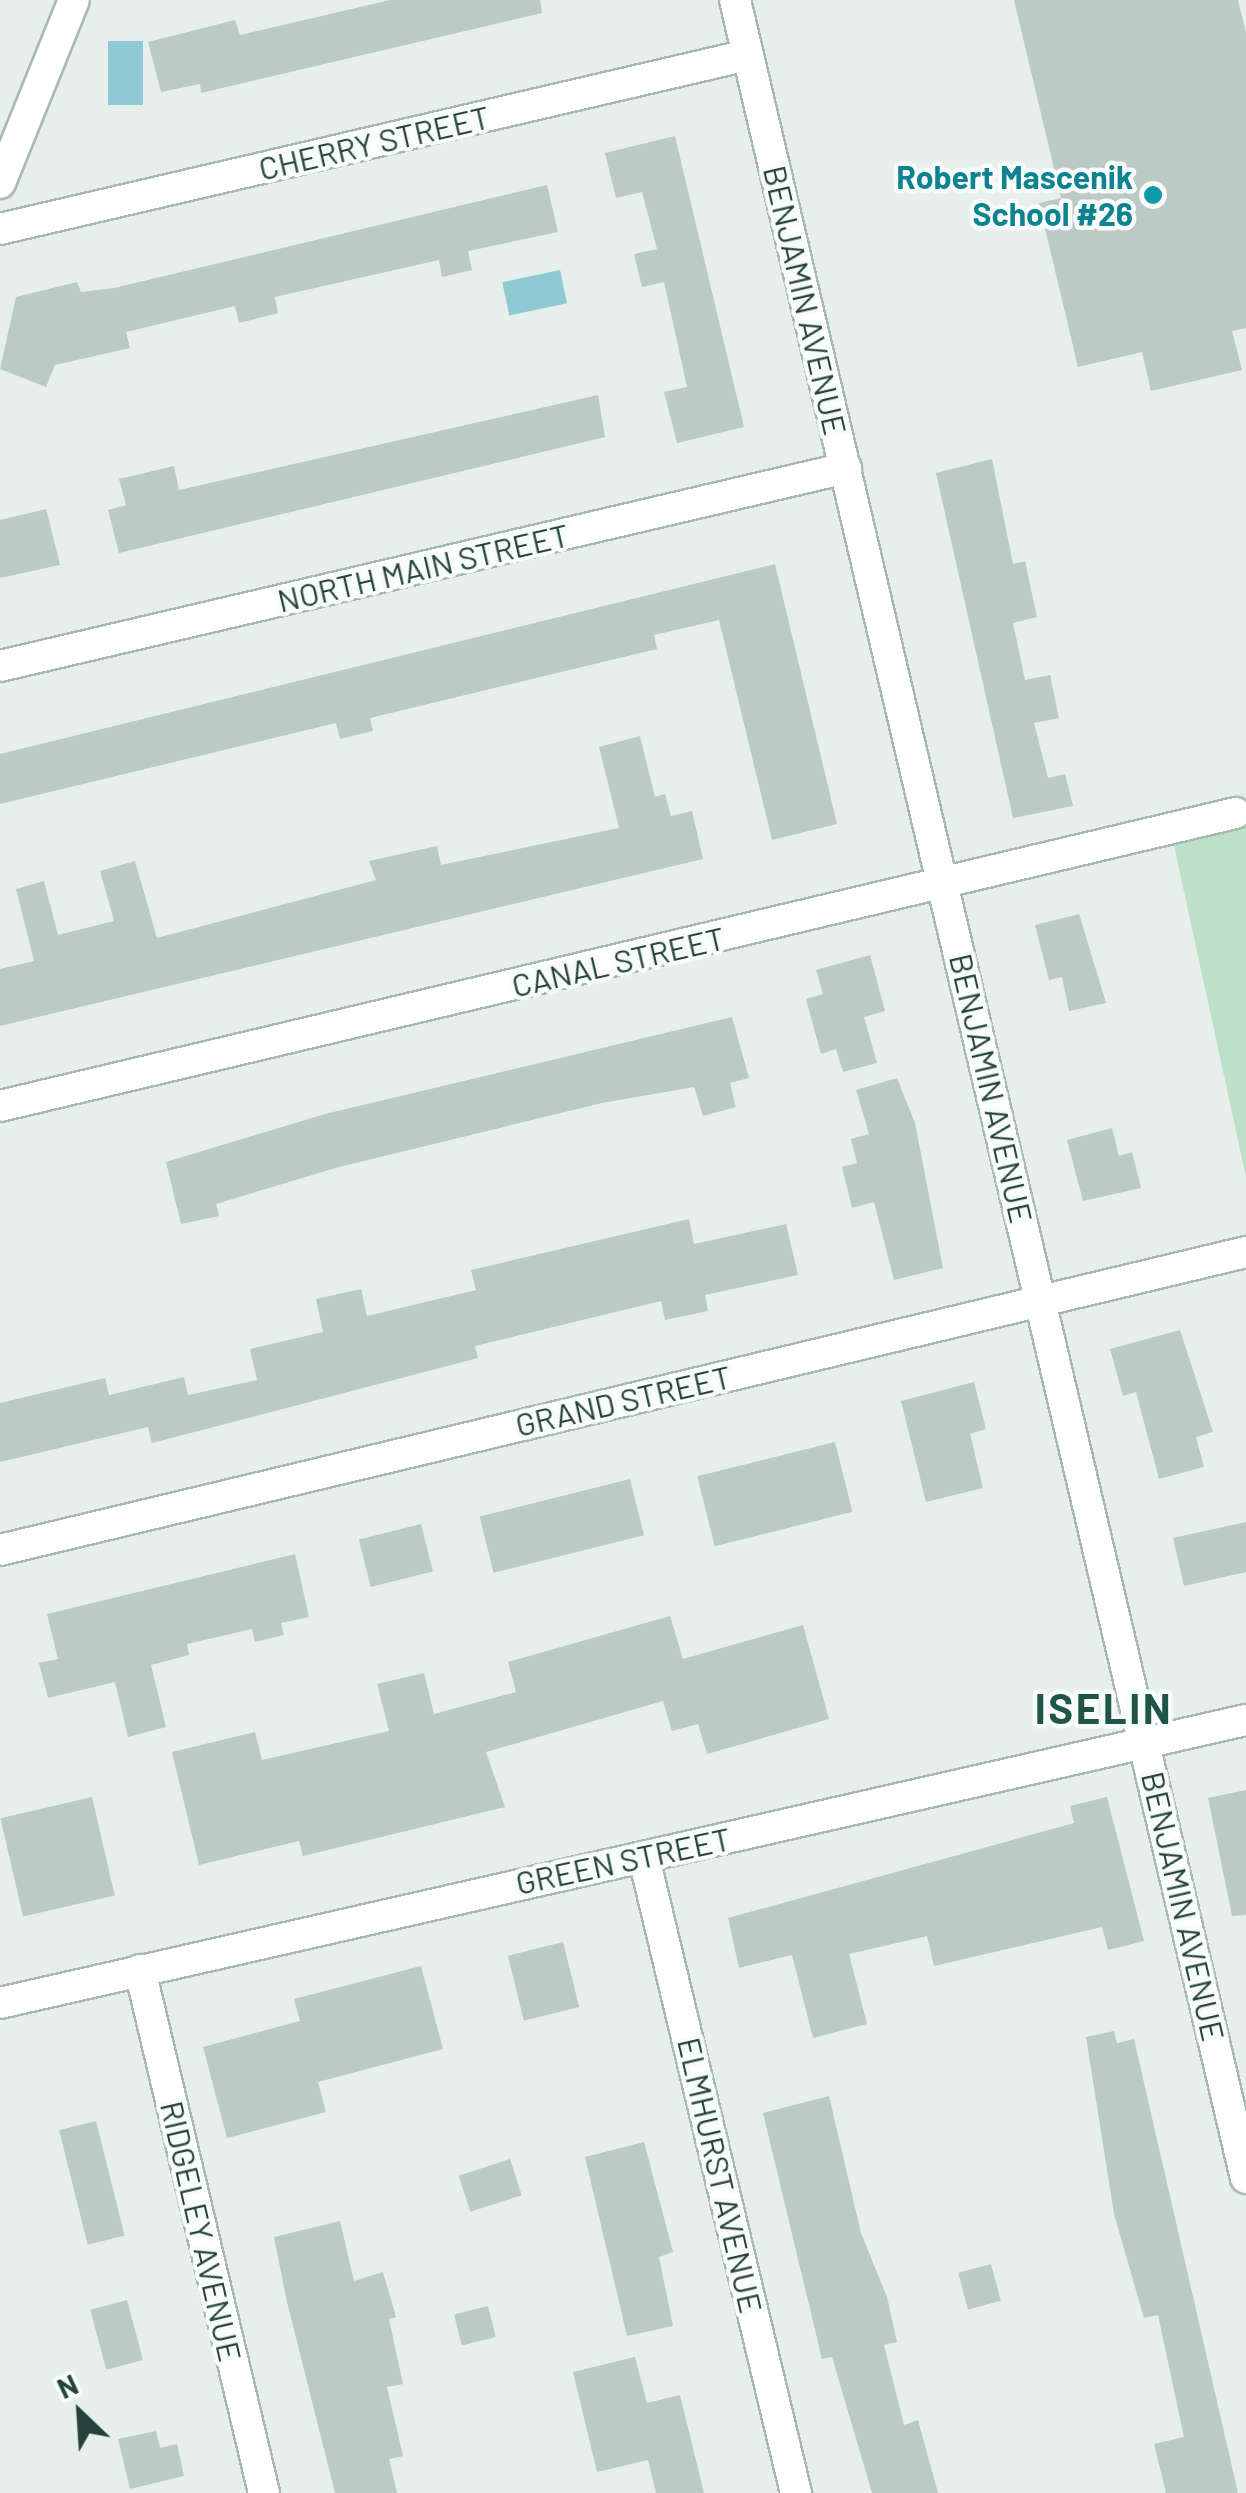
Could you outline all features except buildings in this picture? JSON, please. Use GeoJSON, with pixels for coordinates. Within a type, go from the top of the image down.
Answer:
{"type":"FeatureCollection","features":[{"type":"Feature","properties":{"kind":"street"},"geometry":{"type":"LineString","coordinates":[[0,183],[74,0]]}},
{"type":"Feature","properties":{"kind":"street","name":"BENJAMIN AVENUE"},"geometry":{"type":"LineString","coordinates":[[735,0],[1246,2178]]}},
{"type":"Feature","properties":{"kind":"street","name":"CHERRY STREET"},"geometry":{"type":"LineString","coordinates":[[0,230],[748,55]]}},
{"type":"Feature","properties":{"kind":"street","name":"NORTH MAIN STREET"},"geometry":{"type":"LineString","coordinates":[[0,666],[846,468]]}},
{"type":"Feature","properties":{"kind":"street","name":"CANAL STREET"},"geometry":{"type":"LineString","coordinates":[[0,1106],[1236,813]]}},
{"type":"Feature","properties":{"kind":"street","name":"GRAND STREET"},"geometry":{"type":"LineString","coordinates":[[0,1550],[1246,1252]]}},
{"type":"Feature","properties":{"kind":"street","name":"GREEN STREET"},"geometry":{"type":"LineString","coordinates":[[0,2003],[1147,1746],[1246,1720]]}},
{"type":"Feature","properties":{"kind":"street","name":"ELMHURST AVENUE"},"geometry":{"type":"LineString","coordinates":[[644,1858],[796,2493]]}},
{"type":"Feature","properties":{"kind":"street","name":"RIDGELEY AVENUE"},"geometry":{"type":"LineString","coordinates":[[140,1970],[264,2493]]}},
{"type":"Feature","properties":{"kind":"green space"},"geometry":{"type":"Polygon","coordinates":[[[1246,824],[1246,1177],[1173,841],[1246,824]]]}},
{"type":"Feature","properties":{"kind":"water"},"geometry":{"type":"Polygon","coordinates":[[[108,41],[143,41],[143,105],[108,105],[108,41]]]}},
{"type":"Feature","properties":{"kind":"water"},"geometry":{"type":"Polygon","coordinates":[[[560,270],[567,303],[509,316],[502,282],[560,270]]]}},
{"type":"Feature","properties":{"kind":"place","name":"Robert Mascenik School #26"},"geometry":{"type":"Point","coordinates":[1153,195]}},
{"type":"Feature","properties":{"kind":"district","name":"ISELIN"},"geometry":{"type":"Point","coordinates":[1104,1707]}}]}
